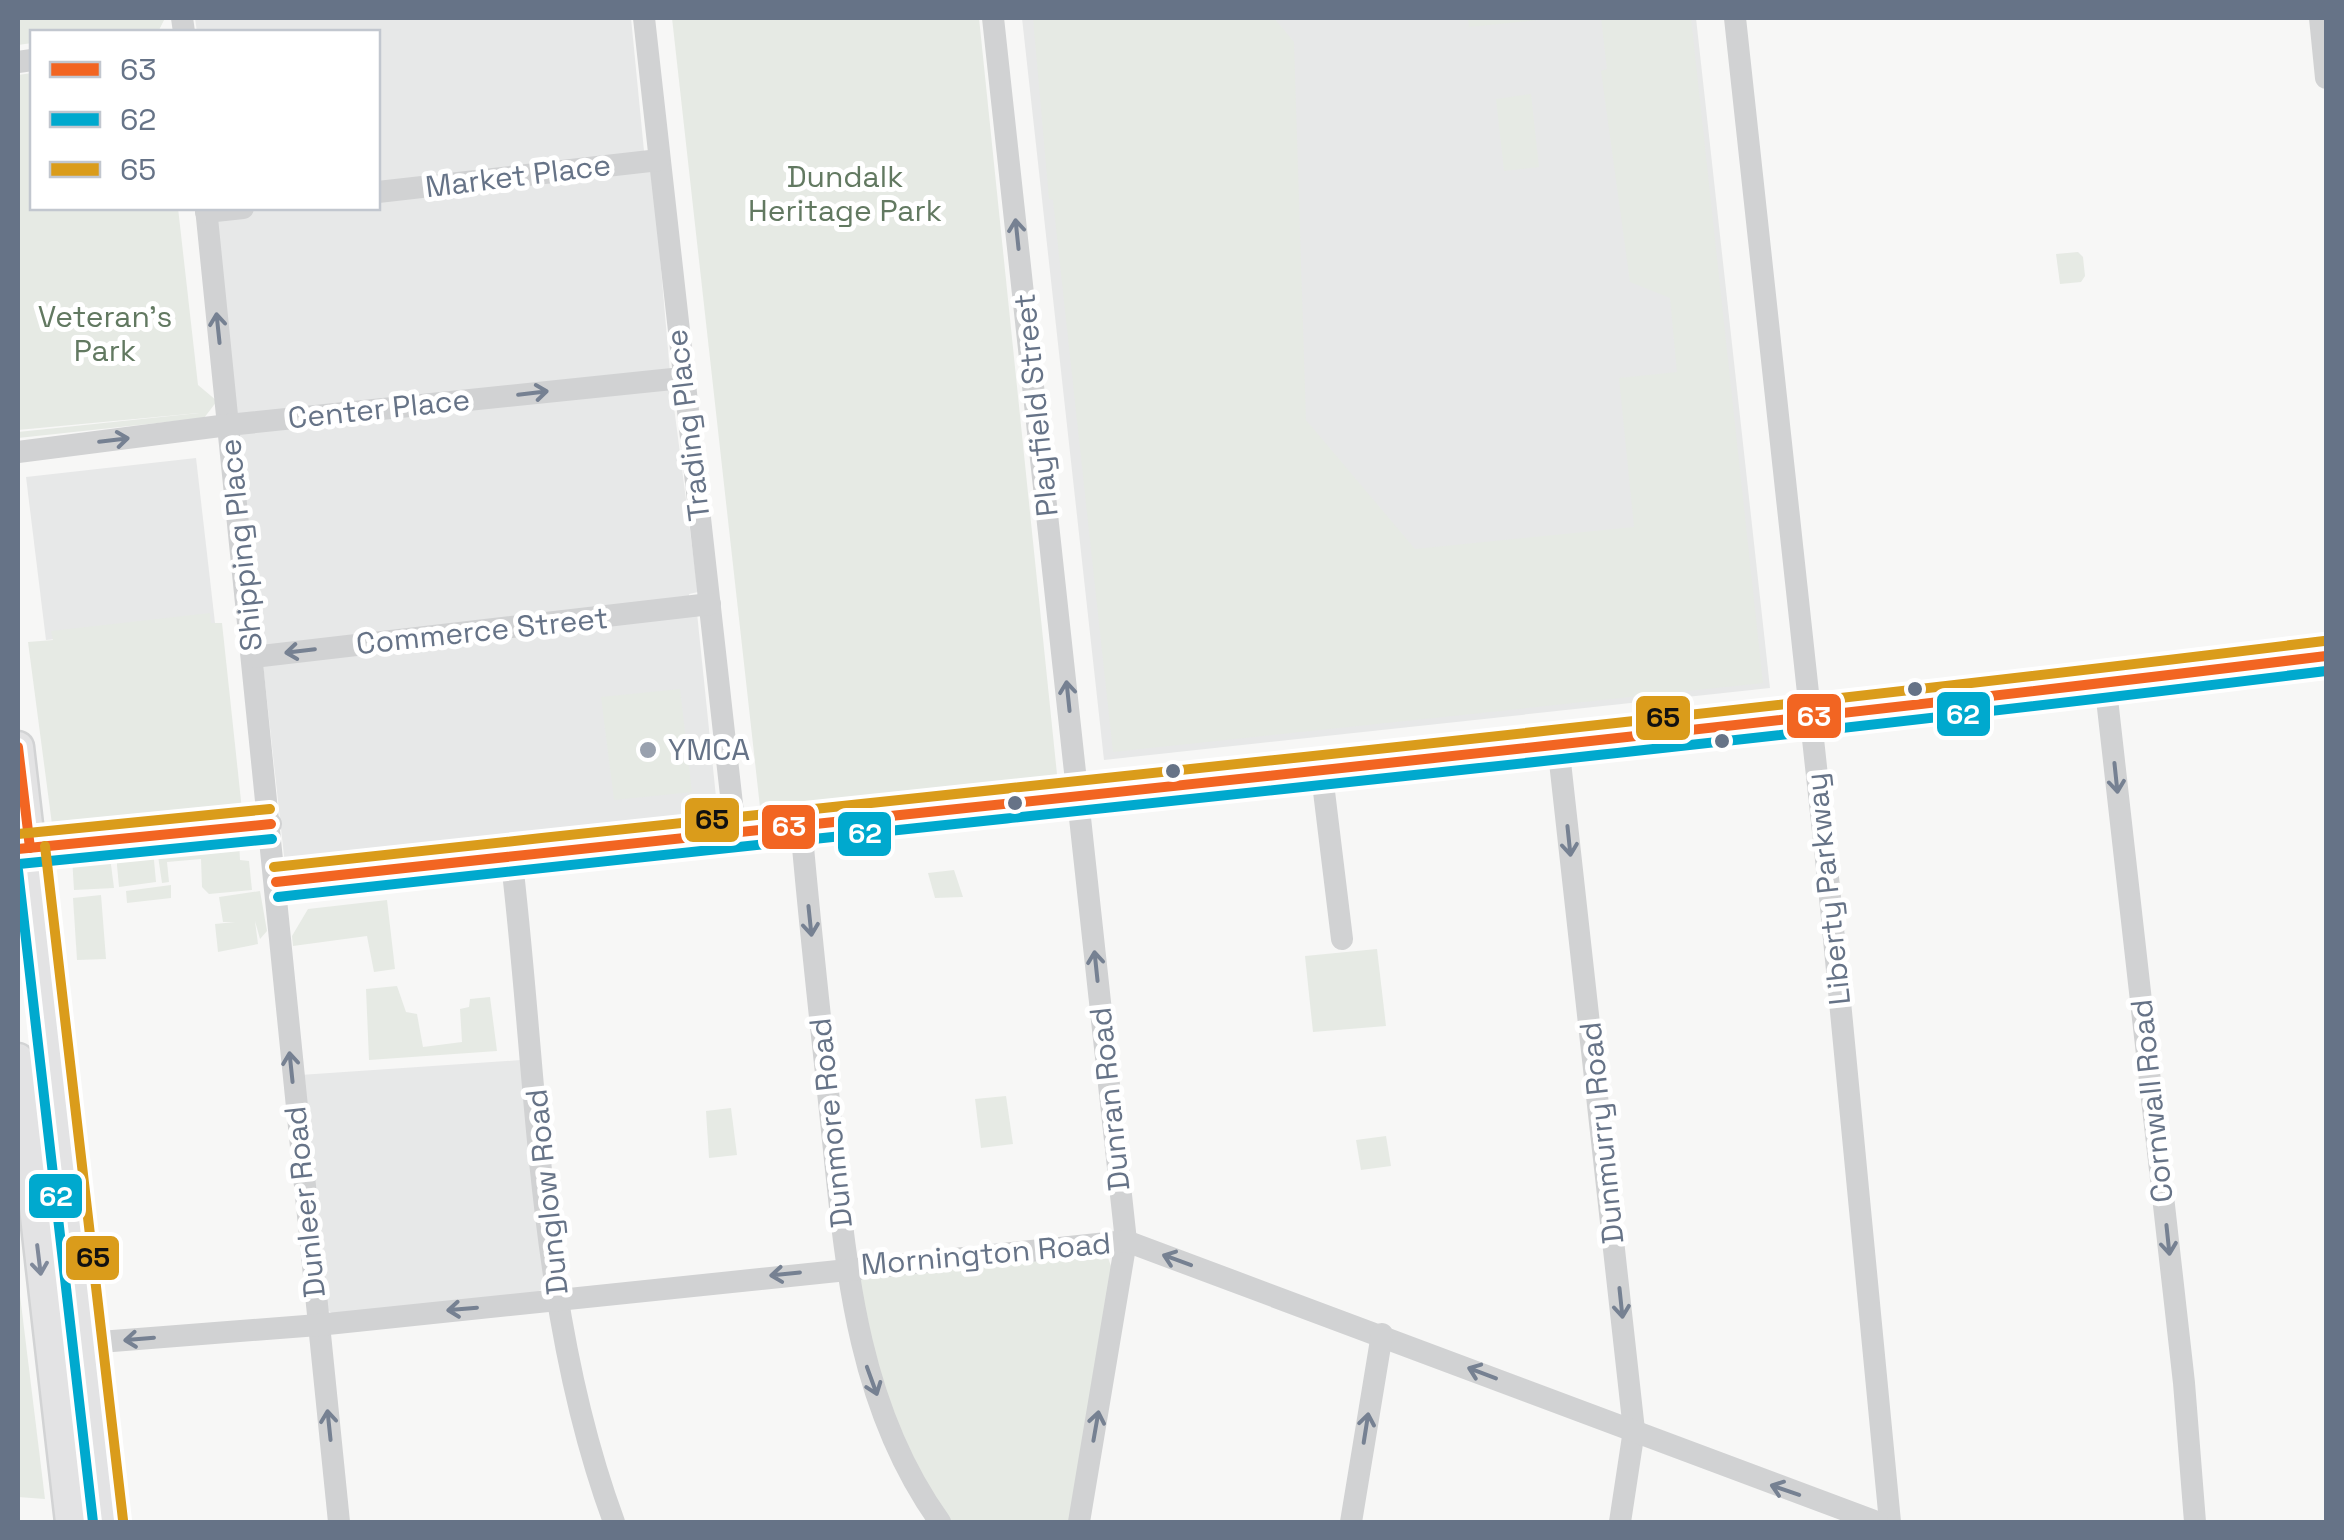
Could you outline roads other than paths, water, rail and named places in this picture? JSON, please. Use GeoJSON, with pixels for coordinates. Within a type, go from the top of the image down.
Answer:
{"type":"FeatureCollection","features":[{"type":"Feature","properties":{"kind":"main road"},"geometry":{"type":"LineString","coordinates":[[18,747],[24,848],[53,1034],[108,1522]]}},
{"type":"Feature","properties":{"kind":"main road"},"geometry":{"type":"LineString","coordinates":[[18,1059],[70,1522]]}},
{"type":"Feature","properties":{"kind":"street","name":"Trading Place"},"geometry":{"type":"LineString","coordinates":[[644,18],[735,832]]}},
{"type":"Feature","properties":{"kind":"street","name":"Playfield Street"},"geometry":{"type":"LineString","coordinates":[[993,18],[1079,793]]}},
{"type":"Feature","properties":{"kind":"street","name":"Liberty Parkway"},"geometry":{"type":"LineString","coordinates":[[1735,18],[1890,1522]]}},
{"type":"Feature","properties":{"kind":"street"},"geometry":{"type":"LineString","coordinates":[[2320,18],[2326,78]]}},
{"type":"Feature","properties":{"kind":"street","name":"Market Place"},"geometry":{"type":"LineString","coordinates":[[380,192],[659,160]]}},
{"type":"Feature","properties":{"kind":"street","name":"Shipping Place"},"geometry":{"type":"LineString","coordinates":[[206,210],[276,882]]}},
{"type":"Feature","properties":{"kind":"street","name":"Center Place"},"geometry":{"type":"LineString","coordinates":[[18,452],[228,425],[682,378]]}},
{"type":"Feature","properties":{"kind":"street","name":"Commerce Street"},"geometry":{"type":"LineString","coordinates":[[253,657],[710,604]]}},
{"type":"Feature","properties":{"kind":"street"},"geometry":{"type":"LineString","coordinates":[[276,882],[1320,766],[1810,718],[2326,656]]}},
{"type":"Feature","properties":{"kind":"street","name":"Cornwall Road"},"geometry":{"type":"LineString","coordinates":[[2105,681],[2184,1383],[2195,1522]]}},
{"type":"Feature","properties":{"kind":"street","name":"Dunmurry Road"},"geometry":{"type":"LineString","coordinates":[[1558,744],[1634,1430],[1620,1522]]}},
{"type":"Feature","properties":{"kind":"street"},"geometry":{"type":"LineString","coordinates":[[1320,766],[1342,939]]}},
{"type":"Feature","properties":{"kind":"street","name":"Dunran Road"},"geometry":{"type":"LineString","coordinates":[[1079,793],[1126,1241],[1079,1522]]}},
{"type":"Feature","properties":{"kind":"street"},"geometry":{"type":"LineString","coordinates":[[24,848],[272,824]]}},
{"type":"Feature","properties":{"kind":"street","name":"Dunmore Road"},"geometry":{"type":"LineString","coordinates":[[801,824],[846,1267],[860,1348],[908,1473],[940,1522]]}},
{"type":"Feature","properties":{"kind":"street","name":"Dunglow Road"},"geometry":{"type":"LineString","coordinates":[[511,855],[558,1300],[570,1379],[614,1522]]}},
{"type":"Feature","properties":{"kind":"street","name":"Dunleer Road"},"geometry":{"type":"LineString","coordinates":[[276,882],[338,1522]]}},
{"type":"Feature","properties":{"kind":"street","name":"Mornington Road"},"geometry":{"type":"LineString","coordinates":[[49,1346],[318,1325],[846,1267],[1126,1241],[1877,1522]]}},
{"type":"Feature","properties":{"kind":"street"},"geometry":{"type":"LineString","coordinates":[[1352,1522],[1382,1334]]}},
{"type":"Feature","properties":{"kind":"place","name":"YMCA"},"geometry":{"type":"Point","coordinates":[648,750]}},
{"type":"Feature","properties":{"kind":"park label","name":"Dundalk Heritage Park"},"geometry":{"type":"Point","coordinates":[845,194]}},
{"type":"Feature","properties":{"kind":"park label","name":"Veteran's Park"},"geometry":{"type":"Point","coordinates":[105,334]}}]}
